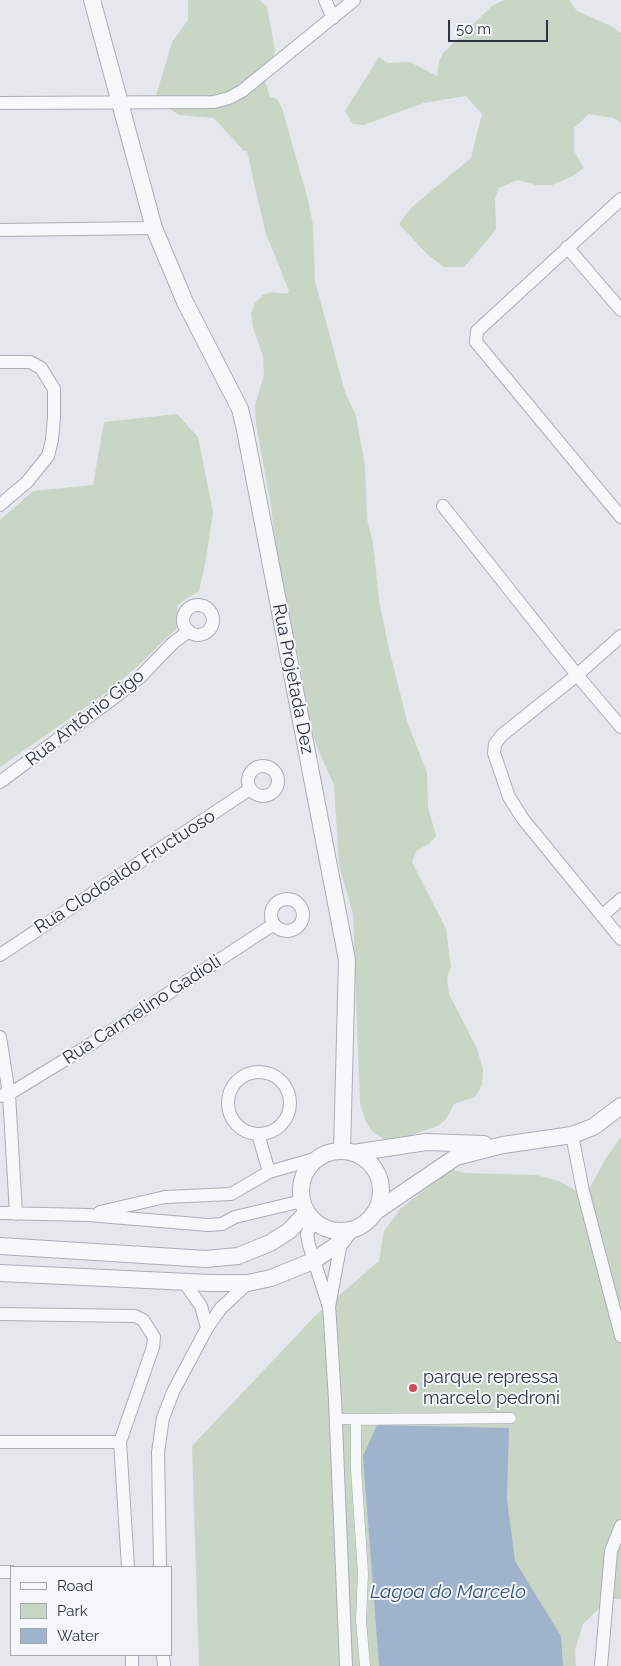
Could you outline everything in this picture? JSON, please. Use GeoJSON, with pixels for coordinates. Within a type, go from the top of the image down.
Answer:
{"type":"FeatureCollection","features":[{"type":"Feature","properties":{"kind":"street","name":"Rua Projetada Dez"},"geometry":{"type":"LineString","coordinates":[[92,0],[154,228],[185,302],[240,409],[245,430],[347,960],[348,1152]]}},
{"type":"Feature","properties":{"kind":"street"},"geometry":{"type":"LineString","coordinates":[[325,0],[333,18]]}},
{"type":"Feature","properties":{"kind":"street"},"geometry":{"type":"LineString","coordinates":[[0,103],[214,102],[229,98],[242,91],[354,0]]}},
{"type":"Feature","properties":{"kind":"street"},"geometry":{"type":"LineString","coordinates":[[621,199],[566,247],[477,331],[476,342],[621,517]]}},
{"type":"Feature","properties":{"kind":"street"},"geometry":{"type":"LineString","coordinates":[[0,230],[154,228]]}},
{"type":"Feature","properties":{"kind":"street"},"geometry":{"type":"LineString","coordinates":[[566,247],[621,310]]}},
{"type":"Feature","properties":{"kind":"street"},"geometry":{"type":"LineString","coordinates":[[0,362],[22,362],[42,368],[54,389],[52,440],[48,456],[27,482],[0,505]]}},
{"type":"Feature","properties":{"kind":"street"},"geometry":{"type":"LineString","coordinates":[[444,506],[577,675],[621,727]]}},
{"type":"Feature","properties":{"kind":"street","name":"Rua Antônio Gigo"},"geometry":{"type":"LineString","coordinates":[[0,782],[119,694],[140,677],[173,643],[189,631]]}},
{"type":"Feature","properties":{"kind":"street"},"geometry":{"type":"LineString","coordinates":[[621,636],[577,675],[502,735],[495,744],[496,762],[508,798],[621,939]]}},
{"type":"Feature","properties":{"kind":"street","name":"Rua Clodoaldo Fructuoso"},"geometry":{"type":"LineString","coordinates":[[0,955],[250,789]]}},
{"type":"Feature","properties":{"kind":"street"},"geometry":{"type":"LineString","coordinates":[[602,916],[621,899]]}},
{"type":"Feature","properties":{"kind":"street","name":"Rua Carmelino Gadioli"},"geometry":{"type":"LineString","coordinates":[[5,1095],[91,1044],[274,924]]}},
{"type":"Feature","properties":{"kind":"street"},"geometry":{"type":"LineString","coordinates":[[0,1037],[16,1214]]}},
{"type":"Feature","properties":{"kind":"street"},"geometry":{"type":"LineString","coordinates":[[255,1072],[274,1076],[282,1082],[290,1099],[285,1119],[278,1127],[269,1132],[258,1134],[248,1132],[238,1126],[231,1118],[228,1108],[232,1088],[238,1080],[255,1072]]}},
{"type":"Feature","properties":{"kind":"street"},"geometry":{"type":"LineString","coordinates":[[0,1273],[184,1282],[248,1283],[272,1278],[313,1260],[367,1221],[375,1212],[456,1157],[503,1145],[572,1135],[593,1127],[621,1106]]}},
{"type":"Feature","properties":{"kind":"street"},"geometry":{"type":"LineString","coordinates":[[258,1134],[269,1172]]}},
{"type":"Feature","properties":{"kind":"street"},"geometry":{"type":"LineString","coordinates":[[572,1135],[583,1191],[621,1336]]}},
{"type":"Feature","properties":{"kind":"street"},"geometry":{"type":"LineString","coordinates":[[88,1215],[165,1198],[231,1194],[269,1172],[318,1158],[330,1152],[348,1152],[426,1142],[503,1145]]}},
{"type":"Feature","properties":{"kind":"street"},"geometry":{"type":"LineString","coordinates":[[348,1152],[364,1158],[373,1166],[379,1177],[381,1195],[375,1212]]}},
{"type":"Feature","properties":{"kind":"street"},"geometry":{"type":"LineString","coordinates":[[318,1158],[310,1166],[304,1177],[301,1189],[308,1211],[309,1226],[307,1234],[313,1260],[329,1308],[336,1420],[346,1666]]}},
{"type":"Feature","properties":{"kind":"street"},"geometry":{"type":"LineString","coordinates":[[231,1194],[235,1217]]}},
{"type":"Feature","properties":{"kind":"street"},"geometry":{"type":"LineString","coordinates":[[0,1213],[88,1215],[194,1225],[222,1224],[235,1217],[308,1211],[326,1228],[338,1231],[346,1236]]}},
{"type":"Feature","properties":{"kind":"street"},"geometry":{"type":"LineString","coordinates":[[0,1246],[206,1260],[238,1256],[270,1243],[289,1231],[308,1211]]}},
{"type":"Feature","properties":{"kind":"street"},"geometry":{"type":"LineString","coordinates":[[329,1308],[346,1236]]}},
{"type":"Feature","properties":{"kind":"street"},"geometry":{"type":"LineString","coordinates":[[184,1282],[201,1306],[207,1328]]}},
{"type":"Feature","properties":{"kind":"street"},"geometry":{"type":"LineString","coordinates":[[160,1566],[158,1452],[163,1418],[173,1392],[207,1328],[221,1308],[248,1283]]}},
{"type":"Feature","properties":{"kind":"street"},"geometry":{"type":"LineString","coordinates":[[0,1314],[136,1316],[143,1320],[154,1337],[153,1347],[120,1442],[128,1566]]}},
{"type":"Feature","properties":{"kind":"street"},"geometry":{"type":"LineString","coordinates":[[336,1420],[506,1418],[356,1420],[356,1469],[363,1573],[361,1621],[365,1666]]}},
{"type":"Feature","properties":{"kind":"street"},"geometry":{"type":"LineString","coordinates":[[0,1442],[120,1442]]}},
{"type":"Feature","properties":{"kind":"street"},"geometry":{"type":"LineString","coordinates":[[601,1666],[611,1550],[621,1526]]}},
{"type":"Feature","properties":{"kind":"green space"},"geometry":{"type":"Polygon","coordinates":[[[188,0],[259,0],[267,6],[275,51],[271,65],[263,75],[270,97],[277,99],[282,108],[308,200],[313,225],[315,281],[345,392],[356,416],[365,465],[367,519],[373,543],[379,600],[389,649],[407,721],[427,773],[428,807],[436,836],[429,844],[416,851],[412,862],[446,929],[451,967],[447,978],[449,994],[477,1049],[483,1069],[482,1085],[475,1097],[454,1104],[446,1119],[438,1126],[394,1141],[385,1140],[373,1132],[366,1122],[360,1104],[353,914],[339,865],[334,785],[317,747],[308,717],[300,663],[280,585],[271,506],[256,424],[255,405],[264,375],[263,356],[253,328],[251,313],[255,303],[263,295],[271,292],[287,294],[289,291],[265,231],[247,151],[244,151],[214,118],[179,115],[161,103],[156,96],[172,42],[188,20],[188,0]]]}},
{"type":"Feature","properties":{"kind":"green space"},"geometry":{"type":"Polygon","coordinates":[[[504,0],[569,0],[577,11],[611,26],[621,33],[621,123],[614,118],[589,114],[574,128],[574,151],[584,168],[573,176],[552,185],[536,185],[518,180],[499,188],[495,199],[496,230],[464,267],[444,267],[427,254],[399,224],[412,207],[471,158],[482,114],[466,96],[424,103],[363,125],[353,124],[345,111],[379,57],[387,63],[410,62],[437,76],[439,61],[443,53],[492,6],[504,0]]]}},
{"type":"Feature","properties":{"kind":"green space"},"geometry":{"type":"Polygon","coordinates":[[[177,414],[198,437],[213,512],[199,591],[177,605],[180,625],[142,662],[109,691],[0,767],[0,520],[33,491],[93,485],[104,422],[177,414]]]}},
{"type":"Feature","properties":{"kind":"green space","name":"parque repressa marcelo pedroni"},"geometry":{"type":"Polygon","coordinates":[[[621,1137],[621,1599],[609,1599],[583,1624],[575,1650],[576,1666],[199,1666],[192,1446],[315,1316],[379,1261],[384,1231],[400,1209],[451,1169],[464,1173],[536,1175],[559,1181],[581,1194],[587,1193],[606,1158],[621,1137]]]}},
{"type":"Feature","properties":{"kind":"water","name":"Lagoa do Marcelo"},"geometry":{"type":"Polygon","coordinates":[[[377,1425],[509,1428],[507,1499],[515,1561],[561,1636],[563,1666],[379,1666],[363,1456],[377,1425]]]}},
{"type":"Feature","properties":{"kind":"place","name":"parque repressa marcelo pedroni"},"geometry":{"type":"Point","coordinates":[413,1388]}}]}
